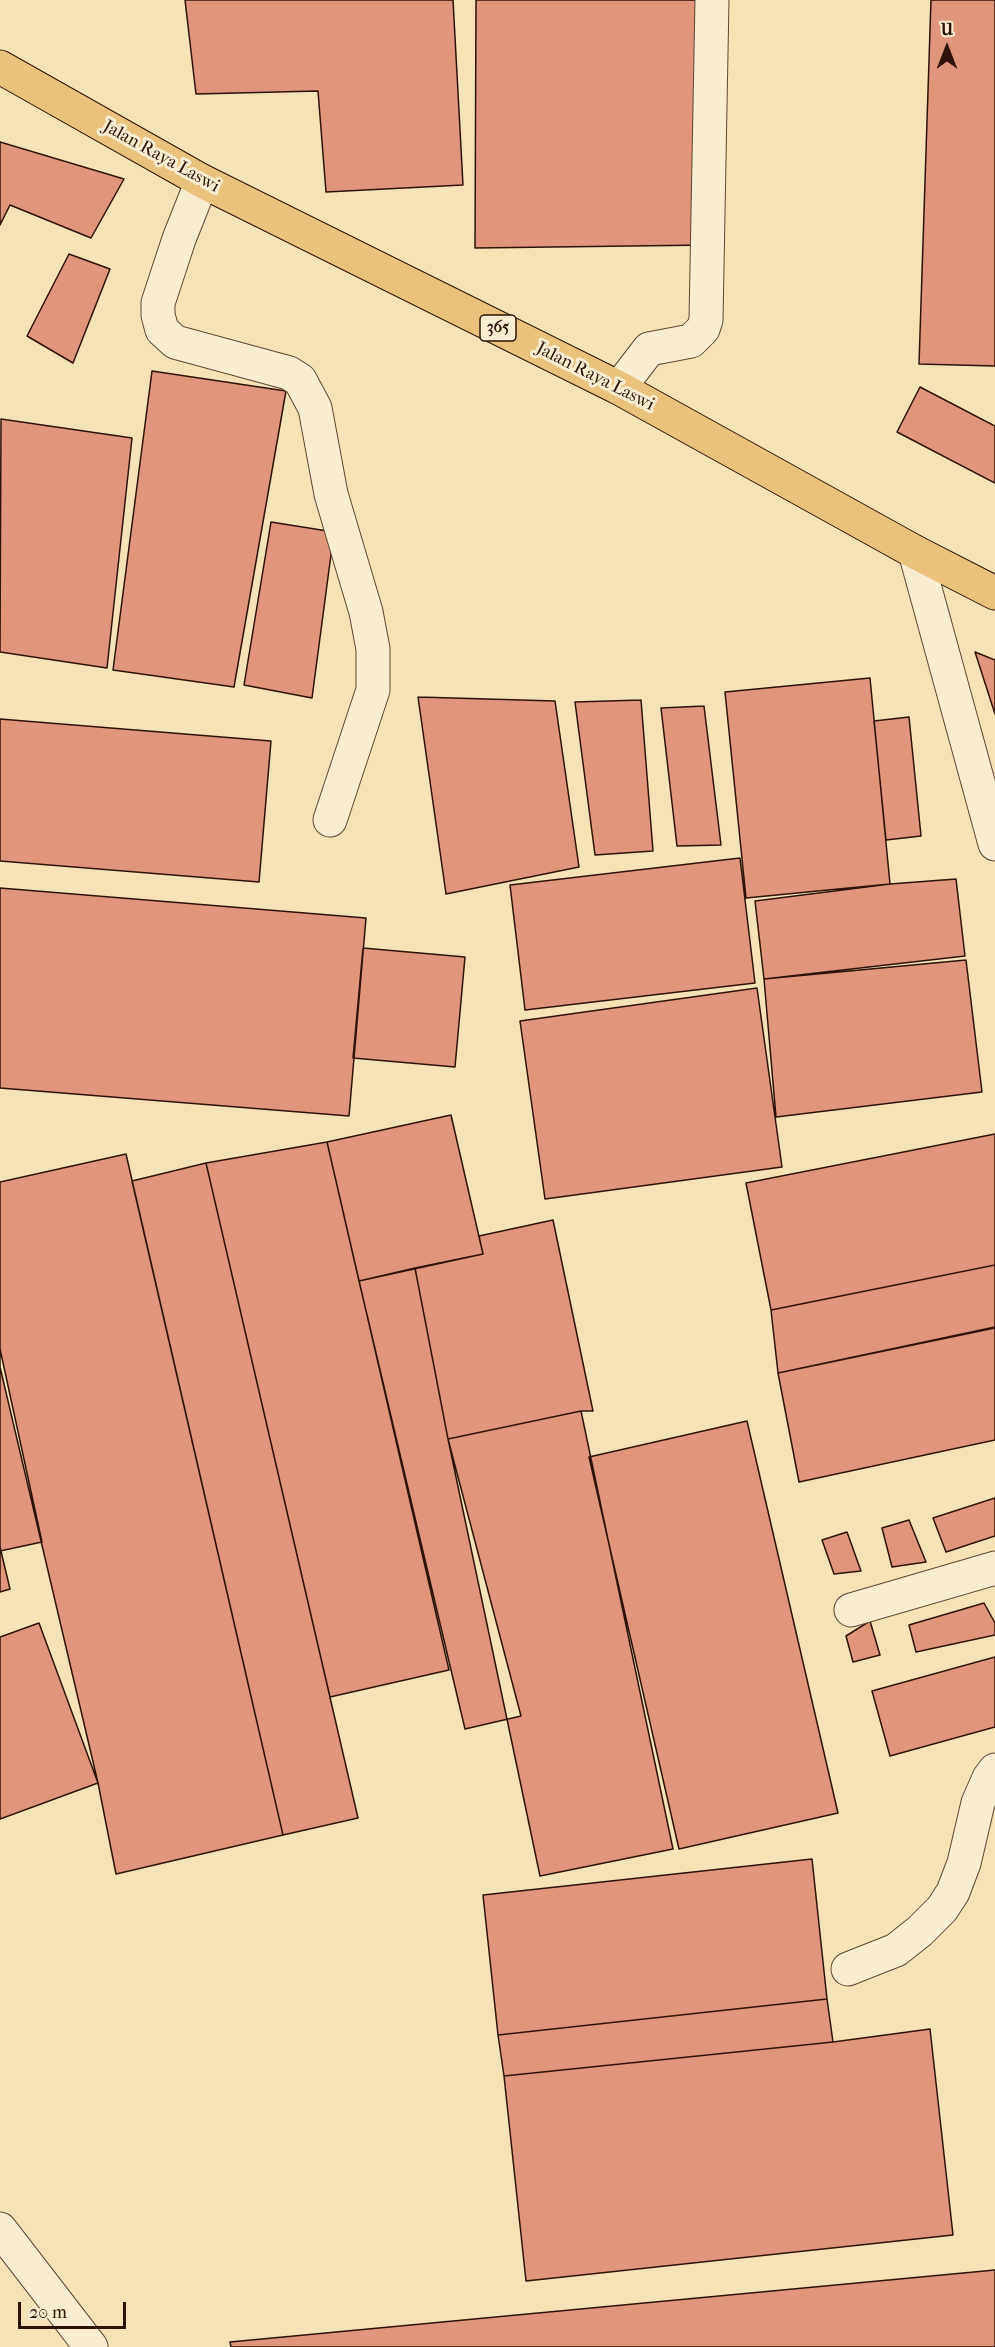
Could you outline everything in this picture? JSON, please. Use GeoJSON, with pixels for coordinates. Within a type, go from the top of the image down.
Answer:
{"type":"FeatureCollection","features":[{"type":"Feature","properties":{"kind":"main road","name":"Jalan Raya Laswi"},"geometry":{"type":"LineString","coordinates":[[0,67],[202,181],[619,388],[915,552],[995,593]]}},
{"type":"Feature","properties":{"kind":"street"},"geometry":{"type":"LineString","coordinates":[[619,388],[649,349],[691,341],[703,329],[706,320],[712,0]]}},
{"type":"Feature","properties":{"kind":"street"},"geometry":{"type":"LineString","coordinates":[[202,181],[178,239],[158,303],[162,330],[175,342],[290,373],[300,380],[315,408],[331,495],[366,612],[373,649],[373,690],[330,820]]}},
{"type":"Feature","properties":{"kind":"street"},"geometry":{"type":"LineString","coordinates":[[915,552],[995,844]]}},
{"type":"Feature","properties":{"kind":"street"},"geometry":{"type":"LineString","coordinates":[[851,1610],[995,1568]]}},
{"type":"Feature","properties":{"kind":"street"},"geometry":{"type":"LineString","coordinates":[[848,1969],[896,1950],[942,1909],[953,1892],[964,1863],[978,1803],[995,1770]]}},
{"type":"Feature","properties":{"kind":"street"},"geometry":{"type":"LineString","coordinates":[[0,2229],[91,2347]]}},
{"type":"Feature","properties":{"kind":"building"},"geometry":{"type":"Polygon","coordinates":[[[185,0],[453,0],[463,185],[326,192],[318,91],[196,94],[185,0]]]}},
{"type":"Feature","properties":{"kind":"building"},"geometry":{"type":"Polygon","coordinates":[[[476,0],[701,0],[708,245],[475,248],[476,0]]]}},
{"type":"Feature","properties":{"kind":"building"},"geometry":{"type":"Polygon","coordinates":[[[931,0],[995,0],[995,366],[919,364],[931,0]]]}},
{"type":"Feature","properties":{"kind":"building"},"geometry":{"type":"Polygon","coordinates":[[[0,142],[124,179],[91,238],[10,205],[0,225],[0,142]]]}},
{"type":"Feature","properties":{"kind":"building"},"geometry":{"type":"Polygon","coordinates":[[[69,254],[110,269],[73,363],[27,336],[69,254]]]}},
{"type":"Feature","properties":{"kind":"building"},"geometry":{"type":"Polygon","coordinates":[[[152,371],[286,391],[234,687],[113,670],[152,371]]]}},
{"type":"Feature","properties":{"kind":"building"},"geometry":{"type":"Polygon","coordinates":[[[920,387],[995,426],[995,483],[897,432],[920,387]]]}},
{"type":"Feature","properties":{"kind":"building"},"geometry":{"type":"Polygon","coordinates":[[[1,419],[132,438],[107,668],[0,652],[1,419]]]}},
{"type":"Feature","properties":{"kind":"building"},"geometry":{"type":"Polygon","coordinates":[[[271,522],[334,532],[312,698],[244,685],[271,522]]]}},
{"type":"Feature","properties":{"kind":"building"},"geometry":{"type":"Polygon","coordinates":[[[975,652],[995,660],[995,714],[975,652]]]}},
{"type":"Feature","properties":{"kind":"building"},"geometry":{"type":"Polygon","coordinates":[[[870,678],[890,884],[746,898],[725,692],[870,678]]]}},
{"type":"Feature","properties":{"kind":"building"},"geometry":{"type":"Polygon","coordinates":[[[418,697],[555,701],[579,867],[446,894],[418,697]]]}},
{"type":"Feature","properties":{"kind":"building"},"geometry":{"type":"Polygon","coordinates":[[[641,700],[653,851],[595,855],[575,702],[641,700]]]}},
{"type":"Feature","properties":{"kind":"building"},"geometry":{"type":"Polygon","coordinates":[[[704,706],[721,845],[677,846],[661,708],[704,706]]]}},
{"type":"Feature","properties":{"kind":"building"},"geometry":{"type":"Polygon","coordinates":[[[909,717],[921,836],[886,840],[874,721],[909,717]]]}},
{"type":"Feature","properties":{"kind":"building"},"geometry":{"type":"Polygon","coordinates":[[[0,719],[271,741],[259,882],[0,861],[0,719]]]}},
{"type":"Feature","properties":{"kind":"building"},"geometry":{"type":"Polygon","coordinates":[[[740,858],[755,983],[525,1010],[510,885],[740,858]]]}},
{"type":"Feature","properties":{"kind":"building"},"geometry":{"type":"Polygon","coordinates":[[[956,879],[965,956],[764,979],[755,901],[890,884],[956,879]]]}},
{"type":"Feature","properties":{"kind":"building"},"geometry":{"type":"Polygon","coordinates":[[[0,888],[366,918],[349,1116],[0,1088],[0,888]]]}},
{"type":"Feature","properties":{"kind":"building"},"geometry":{"type":"Polygon","coordinates":[[[363,948],[465,957],[455,1067],[353,1058],[363,948]]]}},
{"type":"Feature","properties":{"kind":"building"},"geometry":{"type":"Polygon","coordinates":[[[966,960],[982,1092],[776,1117],[764,979],[966,960]]]}},
{"type":"Feature","properties":{"kind":"building"},"geometry":{"type":"Polygon","coordinates":[[[757,988],[782,1167],[545,1199],[520,1021],[757,988]]]}},
{"type":"Feature","properties":{"kind":"building"},"geometry":{"type":"Polygon","coordinates":[[[451,1115],[483,1254],[359,1281],[327,1142],[451,1115]]]}},
{"type":"Feature","properties":{"kind":"building"},"geometry":{"type":"Polygon","coordinates":[[[995,1134],[995,1265],[771,1310],[746,1183],[995,1134]]]}},
{"type":"Feature","properties":{"kind":"building"},"geometry":{"type":"Polygon","coordinates":[[[327,1142],[449,1670],[330,1697],[206,1163],[327,1142]]]}},
{"type":"Feature","properties":{"kind":"building"},"geometry":{"type":"Polygon","coordinates":[[[126,1154],[283,1835],[116,1874],[98,1783],[0,1367],[0,1182],[126,1154]]]}},
{"type":"Feature","properties":{"kind":"building"},"geometry":{"type":"Polygon","coordinates":[[[206,1163],[358,1818],[283,1835],[132,1181],[206,1163]]]}},
{"type":"Feature","properties":{"kind":"building"},"geometry":{"type":"Polygon","coordinates":[[[553,1220],[593,1411],[581,1411],[448,1439],[415,1268],[483,1254],[479,1236],[553,1220]]]}},
{"type":"Feature","properties":{"kind":"building"},"geometry":{"type":"Polygon","coordinates":[[[995,1265],[995,1327],[778,1373],[771,1310],[995,1265]]]}},
{"type":"Feature","properties":{"kind":"building"},"geometry":{"type":"Polygon","coordinates":[[[415,1268],[448,1439],[521,1716],[465,1729],[359,1281],[415,1268]]]}},
{"type":"Feature","properties":{"kind":"building"},"geometry":{"type":"Polygon","coordinates":[[[995,1328],[995,1440],[799,1482],[778,1373],[995,1328]]]}},
{"type":"Feature","properties":{"kind":"building"},"geometry":{"type":"Polygon","coordinates":[[[0,1349],[42,1542],[0,1551],[0,1349]]]}},
{"type":"Feature","properties":{"kind":"building"},"geometry":{"type":"Polygon","coordinates":[[[581,1411],[673,1849],[540,1876],[448,1439],[581,1411]]]}},
{"type":"Feature","properties":{"kind":"building"},"geometry":{"type":"Polygon","coordinates":[[[747,1421],[838,1813],[679,1849],[589,1457],[747,1421]]]}},
{"type":"Feature","properties":{"kind":"building"},"geometry":{"type":"Polygon","coordinates":[[[995,1498],[995,1536],[946,1552],[933,1518],[995,1498]]]}},
{"type":"Feature","properties":{"kind":"building"},"geometry":{"type":"Polygon","coordinates":[[[909,1520],[926,1562],[892,1567],[882,1528],[909,1520]]]}},
{"type":"Feature","properties":{"kind":"building"},"geometry":{"type":"Polygon","coordinates":[[[847,1532],[861,1571],[834,1574],[822,1540],[847,1532]]]}},
{"type":"Feature","properties":{"kind":"building"},"geometry":{"type":"Polygon","coordinates":[[[0,1547],[10,1589],[0,1592],[0,1547]]]}},
{"type":"Feature","properties":{"kind":"building"},"geometry":{"type":"Polygon","coordinates":[[[984,1603],[995,1623],[995,1635],[916,1652],[909,1625],[984,1603]]]}},
{"type":"Feature","properties":{"kind":"building"},"geometry":{"type":"Polygon","coordinates":[[[870,1621],[880,1655],[853,1662],[846,1636],[870,1621]]]}},
{"type":"Feature","properties":{"kind":"building"},"geometry":{"type":"Polygon","coordinates":[[[39,1623],[98,1783],[0,1819],[0,1637],[39,1623]]]}},
{"type":"Feature","properties":{"kind":"building"},"geometry":{"type":"Polygon","coordinates":[[[995,1657],[995,1727],[890,1756],[872,1691],[995,1657]]]}},
{"type":"Feature","properties":{"kind":"building"},"geometry":{"type":"Polygon","coordinates":[[[812,1859],[827,1999],[498,2035],[483,1895],[812,1859]]]}},
{"type":"Feature","properties":{"kind":"building"},"geometry":{"type":"Polygon","coordinates":[[[827,1999],[833,2042],[504,2076],[498,2035],[827,1999]]]}},
{"type":"Feature","properties":{"kind":"building"},"geometry":{"type":"Polygon","coordinates":[[[930,2029],[953,2235],[526,2281],[504,2076],[833,2042],[930,2029]]]}},
{"type":"Feature","properties":{"kind":"building"},"geometry":{"type":"Polygon","coordinates":[[[995,2270],[995,2347],[231,2347],[230,2342],[995,2270]]]}}]}
